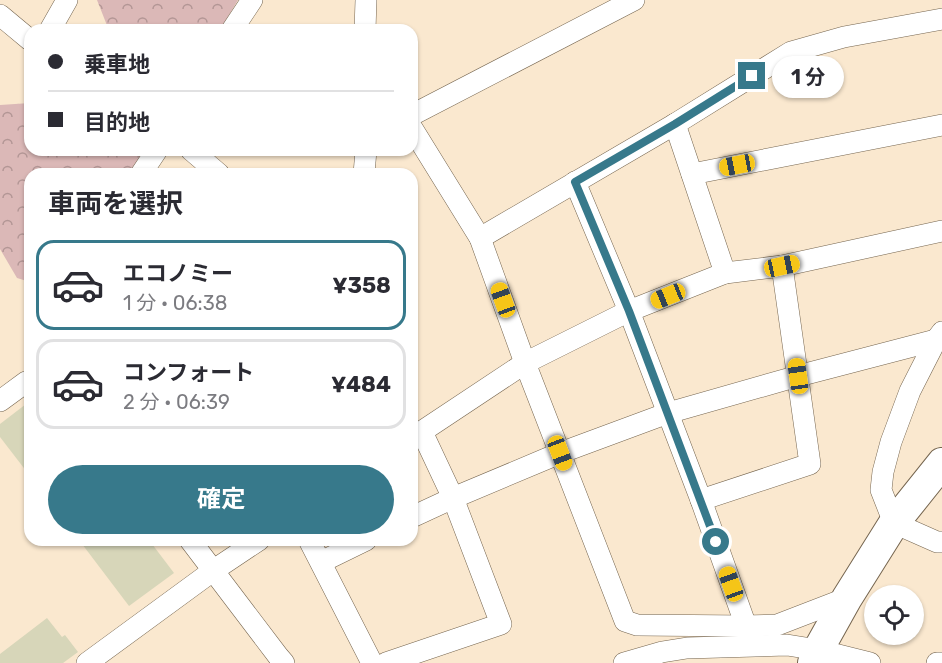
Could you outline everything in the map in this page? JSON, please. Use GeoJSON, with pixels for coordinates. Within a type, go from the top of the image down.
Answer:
{"type":"FeatureCollection","features":[{"type":"Feature","properties":{"kind":"street"},"geometry":{"type":"LineString","coordinates":[[53,24],[67,0]]}},
{"type":"Feature","properties":{"kind":"street"},"geometry":{"type":"LineString","coordinates":[[236,24],[252,0]]}},
{"type":"Feature","properties":{"kind":"street"},"geometry":{"type":"LineString","coordinates":[[365,24],[366,0]]}},
{"type":"Feature","properties":{"kind":"street"},"geometry":{"type":"LineString","coordinates":[[418,112],[634,0]]}},
{"type":"Feature","properties":{"kind":"street"},"geometry":{"type":"LineString","coordinates":[[0,15],[24,35]]}},
{"type":"Feature","properties":{"kind":"street"},"geometry":{"type":"LineString","coordinates":[[480,238],[675,124],[791,52],[844,37],[942,19]]}},
{"type":"Feature","properties":{"kind":"street"},"geometry":{"type":"LineString","coordinates":[[675,124],[725,273]]}},
{"type":"Feature","properties":{"kind":"street"},"geometry":{"type":"LineString","coordinates":[[692,174],[942,125]]}},
{"type":"Feature","properties":{"kind":"street"},"geometry":{"type":"LineString","coordinates":[[418,138],[480,238],[525,363],[625,621],[637,626],[777,625],[847,598]]}},
{"type":"Feature","properties":{"kind":"street"},"geometry":{"type":"LineString","coordinates":[[198,156],[212,168]]}},
{"type":"Feature","properties":{"kind":"street"},"geometry":{"type":"LineString","coordinates":[[575,182],[629,311],[746,626]]}},
{"type":"Feature","properties":{"kind":"street"},"geometry":{"type":"LineString","coordinates":[[418,434],[525,363],[629,311],[725,273],[782,266],[942,231]]}},
{"type":"Feature","properties":{"kind":"street"},"geometry":{"type":"LineString","coordinates":[[701,500],[810,464],[782,266]]}},
{"type":"Feature","properties":{"kind":"street"},"geometry":{"type":"LineString","coordinates":[[418,514],[560,453],[668,413],[939,336]]}},
{"type":"Feature","properties":{"kind":"street"},"geometry":{"type":"LineString","coordinates":[[939,336],[910,391],[891,442],[881,490],[894,523],[937,542],[942,542]]}},
{"type":"Feature","properties":{"kind":"street"},"geometry":{"type":"LineString","coordinates":[[0,401],[24,383]]}},
{"type":"Feature","properties":{"kind":"street"},"geometry":{"type":"LineString","coordinates":[[386,663],[501,624],[453,498],[418,437]]}},
{"type":"Feature","properties":{"kind":"street"},"geometry":{"type":"LineString","coordinates":[[815,656],[847,598],[894,523],[942,463]]}},
{"type":"Feature","properties":{"kind":"street"},"geometry":{"type":"LineString","coordinates":[[195,546],[284,663]]}},
{"type":"Feature","properties":{"kind":"street"},"geometry":{"type":"LineString","coordinates":[[87,663],[214,570],[251,546]]}},
{"type":"Feature","properties":{"kind":"street"},"geometry":{"type":"LineString","coordinates":[[312,546],[372,663]]}},
{"type":"Feature","properties":{"kind":"street"},"geometry":{"type":"LineString","coordinates":[[321,562],[354,546]]}},
{"type":"Feature","properties":{"kind":"street"},"geometry":{"type":"LineString","coordinates":[[624,663],[662,652],[687,648],[787,645],[815,656],[870,663]]}},
{"type":"Feature","properties":{"kind":"street"},"geometry":{"type":"LineString","coordinates":[[937,663],[942,663]]}},
{"type":"Feature","properties":{"kind":"green space"},"geometry":{"type":"Polygon","coordinates":[[[97,0],[238,0],[224,24],[106,24],[97,0]]]}},
{"type":"Feature","properties":{"kind":"green space"},"geometry":{"type":"Polygon","coordinates":[[[24,103],[24,156],[144,156],[136,168],[24,168],[24,280],[17,278],[0,249],[0,105],[24,103]]]}},
{"type":"Feature","properties":{"kind":"building"},"geometry":{"type":"Polygon","coordinates":[[[24,406],[24,468],[0,437],[0,424],[24,406]]]}},
{"type":"Feature","properties":{"kind":"building"},"geometry":{"type":"Polygon","coordinates":[[[84,546],[154,546],[174,573],[129,606],[84,546]]]}},
{"type":"Feature","properties":{"kind":"building"},"geometry":{"type":"Polygon","coordinates":[[[47,618],[62,637],[65,635],[78,652],[63,663],[0,663],[0,654],[47,618]]]}},
{"type":"Feature","properties":{"kind":"route"},"geometry":{"type":"LineString","coordinates":[[716,542],[629,311],[575,182],[752,76]]}}]}
